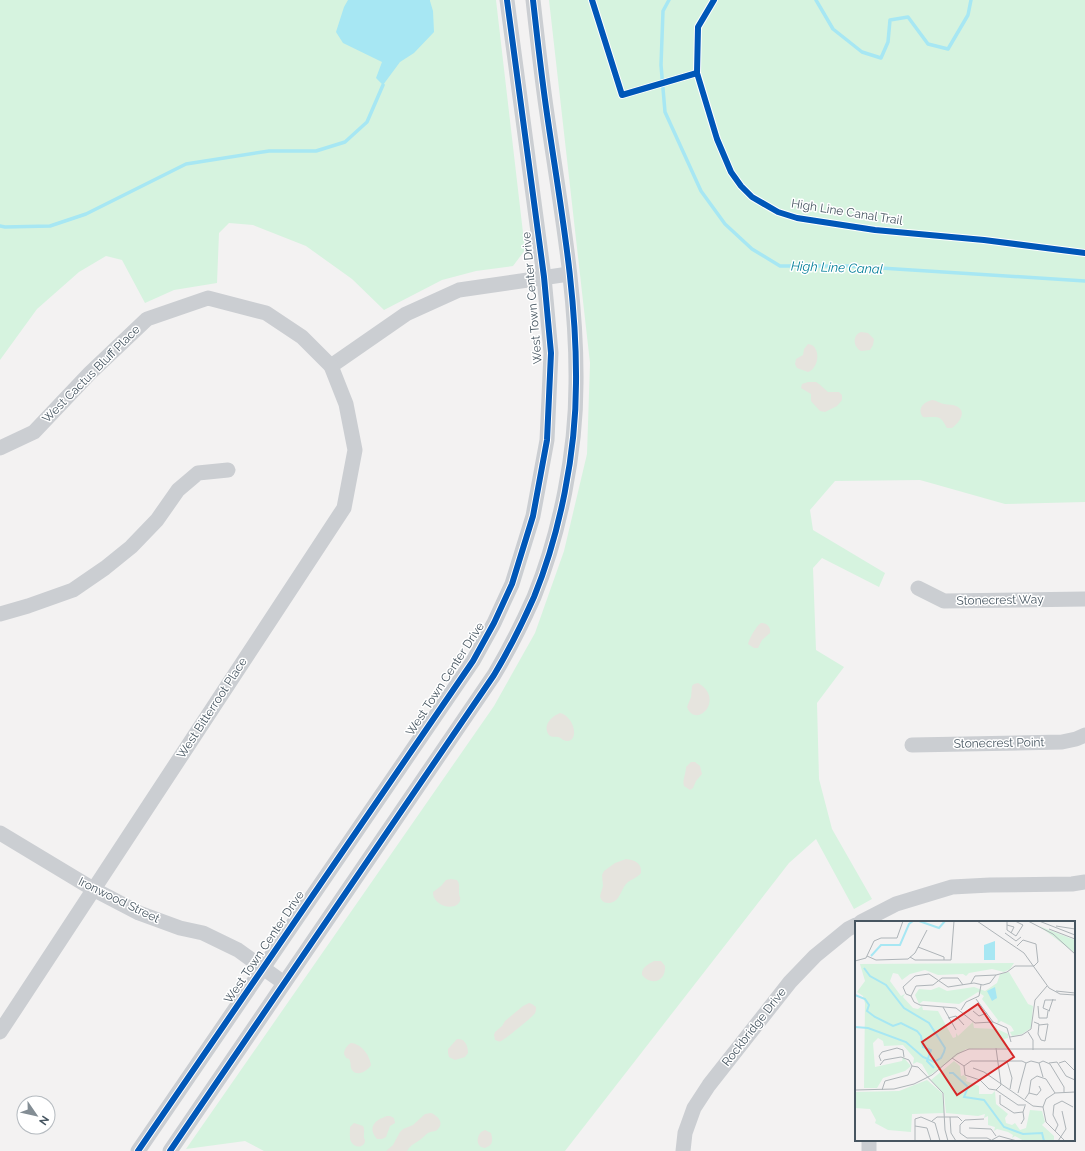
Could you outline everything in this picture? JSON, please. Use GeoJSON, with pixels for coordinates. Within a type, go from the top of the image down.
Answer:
{"type":"FeatureCollection","features":[{"type":"Feature","properties":{"kind":"street","name":"West Town Center Drive"},"geometry":{"type":"LineString","coordinates":[[138,1151],[473,661],[494,623],[512,584],[533,516],[547,440],[551,353],[544,277],[507,0]]}},
{"type":"Feature","properties":{"kind":"street"},"geometry":{"type":"LineString","coordinates":[[170,1151],[494,675],[515,637],[534,596],[550,551],[563,497],[572,442],[576,384],[576,350],[574,315],[562,212],[546,106],[533,0]]}},
{"type":"Feature","properties":{"kind":"street"},"geometry":{"type":"LineString","coordinates":[[331,366],[406,314],[459,290],[569,274]]}},
{"type":"Feature","properties":{"kind":"street","name":"West Cactus Bluff Place"},"geometry":{"type":"LineString","coordinates":[[0,448],[34,432],[90,373],[147,319],[208,298],[266,312],[302,337],[331,366]]}},
{"type":"Feature","properties":{"kind":"street","name":"West Bitterroot Place"},"geometry":{"type":"LineString","coordinates":[[0,1032],[6,1011],[93,889],[344,508],[356,450],[346,404],[331,366]]}},
{"type":"Feature","properties":{"kind":"street"},"geometry":{"type":"LineString","coordinates":[[0,614],[73,590],[106,568],[131,546],[157,520],[178,490],[198,473],[228,470]]}},
{"type":"Feature","properties":{"kind":"street","name":"Stonecrest Way"},"geometry":{"type":"LineString","coordinates":[[918,588],[944,601],[1085,599]]}},
{"type":"Feature","properties":{"kind":"street","name":"Stonecrest Point"},"geometry":{"type":"LineString","coordinates":[[912,745],[1062,742],[1076,739],[1085,735]]}},
{"type":"Feature","properties":{"kind":"street","name":"Ironwood Street"},"geometry":{"type":"LineString","coordinates":[[0,833],[93,889],[139,912],[180,928],[204,932],[238,950],[284,983]]}},
{"type":"Feature","properties":{"kind":"street"},"geometry":{"type":"LineString","coordinates":[[863,921],[896,904],[952,888],[990,885],[1072,884],[1085,882]]}},
{"type":"Feature","properties":{"kind":"street","name":"Rockbridge Drive"},"geometry":{"type":"LineString","coordinates":[[683,1151],[685,1133],[694,1108],[709,1085],[790,982],[815,956],[848,929],[855,926]]}},
{"type":"Feature","properties":{"kind":"green space"},"geometry":{"type":"Polygon","coordinates":[[[0,0],[496,0],[525,250],[513,266],[476,271],[442,280],[384,310],[352,279],[306,246],[253,225],[229,223],[219,233],[217,283],[174,290],[145,303],[122,260],[106,256],[79,272],[37,309],[0,360],[0,0]]]}},
{"type":"Feature","properties":{"kind":"green space"},"geometry":{"type":"Polygon","coordinates":[[[549,0],[1085,0],[1085,502],[1005,504],[920,480],[835,481],[810,510],[813,530],[885,573],[879,587],[822,558],[813,568],[816,650],[844,667],[817,703],[819,779],[832,829],[872,899],[854,909],[816,839],[789,863],[565,1151],[264,1151],[245,1141],[186,1149],[494,706],[535,633],[564,551],[587,454],[590,363],[549,0]]]}},
{"type":"Feature","properties":{"kind":"sand"},"geometry":{"type":"Polygon","coordinates":[[[861,332],[868,333],[874,339],[870,350],[861,351],[856,347],[855,338],[861,332]]]}},
{"type":"Feature","properties":{"kind":"sand"},"geometry":{"type":"Polygon","coordinates":[[[808,344],[812,345],[817,352],[817,362],[812,370],[808,372],[797,368],[795,364],[796,359],[803,355],[804,349],[808,344]]]}},
{"type":"Feature","properties":{"kind":"sand"},"geometry":{"type":"Polygon","coordinates":[[[816,382],[828,392],[839,392],[842,395],[842,400],[837,406],[825,412],[820,411],[811,401],[811,394],[801,388],[802,384],[816,382]]]}},
{"type":"Feature","properties":{"kind":"sand"},"geometry":{"type":"Polygon","coordinates":[[[932,400],[944,404],[954,405],[960,408],[962,414],[960,420],[952,428],[947,428],[940,418],[923,417],[921,414],[922,406],[926,402],[932,400]]]}},
{"type":"Feature","properties":{"kind":"sand"},"geometry":{"type":"Polygon","coordinates":[[[761,623],[768,626],[770,633],[762,640],[758,648],[754,648],[748,644],[753,633],[761,623]]]}},
{"type":"Feature","properties":{"kind":"sand"},"geometry":{"type":"Polygon","coordinates":[[[698,683],[706,690],[709,697],[709,704],[702,714],[696,715],[691,713],[687,707],[691,697],[692,686],[698,683]]]}},
{"type":"Feature","properties":{"kind":"sand"},"geometry":{"type":"Polygon","coordinates":[[[560,713],[565,715],[572,723],[574,733],[571,740],[566,741],[558,737],[551,736],[547,731],[547,724],[549,721],[560,713]]]}},
{"type":"Feature","properties":{"kind":"sand"},"geometry":{"type":"Polygon","coordinates":[[[691,762],[695,762],[700,766],[702,774],[690,790],[684,786],[683,781],[686,767],[691,762]]]}},
{"type":"Feature","properties":{"kind":"sand"},"geometry":{"type":"Polygon","coordinates":[[[626,859],[632,860],[639,864],[641,873],[625,885],[616,900],[609,903],[604,902],[600,896],[603,886],[602,875],[604,871],[615,863],[626,859]]]}},
{"type":"Feature","properties":{"kind":"sand"},"geometry":{"type":"Polygon","coordinates":[[[446,880],[457,880],[459,883],[460,901],[458,904],[449,907],[436,901],[433,892],[446,880]]]}},
{"type":"Feature","properties":{"kind":"sand"},"geometry":{"type":"Polygon","coordinates":[[[654,961],[661,961],[665,966],[663,976],[657,981],[650,980],[642,975],[645,966],[654,961]]]}},
{"type":"Feature","properties":{"kind":"sand"},"geometry":{"type":"Polygon","coordinates":[[[529,1003],[536,1007],[536,1012],[519,1028],[503,1040],[495,1040],[495,1032],[505,1021],[529,1003]]]}},
{"type":"Feature","properties":{"kind":"sand"},"geometry":{"type":"Polygon","coordinates":[[[457,1039],[460,1039],[466,1043],[468,1053],[465,1057],[455,1060],[449,1057],[448,1049],[457,1039]]]}},
{"type":"Feature","properties":{"kind":"sand"},"geometry":{"type":"Polygon","coordinates":[[[351,1043],[359,1046],[365,1051],[371,1065],[359,1073],[352,1070],[349,1059],[344,1054],[345,1049],[351,1043]]]}},
{"type":"Feature","properties":{"kind":"sand"},"geometry":{"type":"Polygon","coordinates":[[[431,1113],[440,1120],[440,1125],[437,1130],[427,1133],[407,1151],[386,1151],[393,1145],[403,1129],[413,1125],[425,1114],[431,1113]]]}},
{"type":"Feature","properties":{"kind":"sand"},"geometry":{"type":"Polygon","coordinates":[[[387,1116],[394,1118],[395,1123],[390,1126],[386,1137],[377,1139],[373,1131],[374,1124],[387,1116]]]}},
{"type":"Feature","properties":{"kind":"sand"},"geometry":{"type":"Polygon","coordinates":[[[354,1123],[363,1126],[364,1128],[365,1141],[361,1146],[353,1145],[350,1140],[350,1127],[354,1123]]]}},
{"type":"Feature","properties":{"kind":"sand"},"geometry":{"type":"Polygon","coordinates":[[[485,1130],[491,1133],[492,1140],[490,1146],[485,1148],[478,1144],[478,1139],[479,1134],[485,1130]]]}},
{"type":"Feature","properties":{"kind":"water"},"geometry":{"type":"Polygon","coordinates":[[[348,0],[430,0],[433,11],[434,32],[414,53],[400,62],[383,85],[376,78],[382,62],[343,43],[336,32],[344,7],[348,0]]]}},
{"type":"Feature","properties":{"kind":"waterway","name":"High Line Canal"},"geometry":{"type":"LineString","coordinates":[[669,0],[663,11],[661,65],[665,112],[701,191],[725,224],[752,249],[780,266],[849,266],[1085,281]]}},
{"type":"Feature","properties":{"kind":"waterway"},"geometry":{"type":"LineString","coordinates":[[816,0],[833,29],[862,52],[881,58],[888,42],[890,20],[908,17],[928,44],[948,49],[968,15],[971,0]]}},
{"type":"Feature","properties":{"kind":"waterway"},"geometry":{"type":"LineString","coordinates":[[0,226],[50,226],[86,214],[186,164],[269,151],[316,151],[345,142],[367,122],[383,85]]}},
{"type":"Feature","properties":{"kind":"cycle path"},"geometry":{"type":"LineString","coordinates":[[138,1151],[473,661],[494,623],[512,584],[533,516],[547,440],[551,353],[544,277],[507,0]]}},
{"type":"Feature","properties":{"kind":"cycle path"},"geometry":{"type":"LineString","coordinates":[[170,1151],[494,675],[515,637],[534,597],[552,546],[570,465],[575,410],[576,348],[574,314],[566,245],[544,94],[533,0]]}},
{"type":"Feature","properties":{"kind":"cycle path"},"geometry":{"type":"LineString","coordinates":[[592,0],[622,95],[697,73]]}},
{"type":"Feature","properties":{"kind":"cycle path","name":"High Line Canal Trail"},"geometry":{"type":"LineString","coordinates":[[714,0],[698,27],[697,73],[717,139],[731,172],[741,186],[752,197],[778,212],[797,218],[875,230],[984,240],[1085,253]]}}]}
